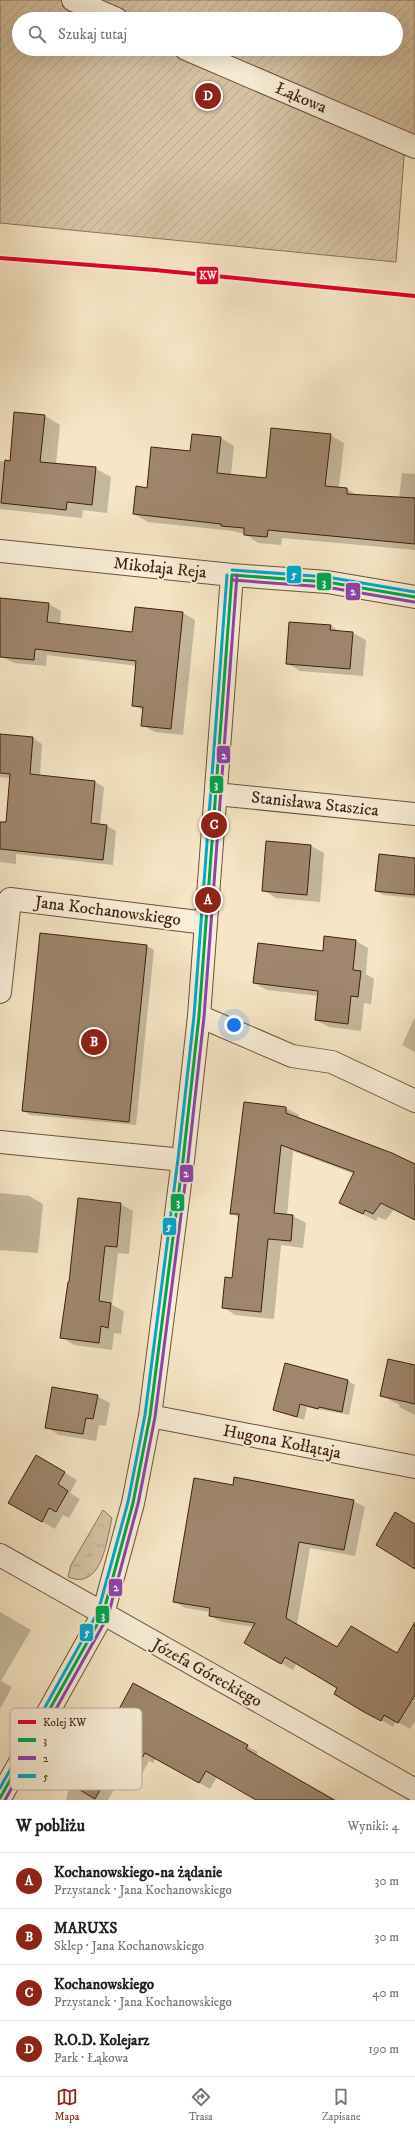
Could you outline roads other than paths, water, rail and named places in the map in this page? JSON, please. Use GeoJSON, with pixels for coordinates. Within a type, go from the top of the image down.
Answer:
{"type":"FeatureCollection","features":[{"type":"Feature","properties":{"kind":"street"},"geometry":{"type":"LineString","coordinates":[[73,0],[101,12]]}},
{"type":"Feature","properties":{"kind":"street","name":"Łąkowa"},"geometry":{"type":"LineString","coordinates":[[202,56],[415,148]]}},
{"type":"Feature","properties":{"kind":"street","name":"Mikołaja Reja"},"geometry":{"type":"LineString","coordinates":[[0,551],[232,575],[327,582],[415,597]]}},
{"type":"Feature","properties":{"kind":"street","name":"Jana Kochanowskiego"},"geometry":{"type":"LineString","coordinates":[[50,1708],[103,1614],[133,1503],[150,1416],[183,1160],[199,1016],[232,575]]}},
{"type":"Feature","properties":{"kind":"street","name":"Stanisława Staszica"},"geometry":{"type":"LineString","coordinates":[[216,794],[415,814]]}},
{"type":"Feature","properties":{"kind":"street","name":"Jana Kochanowskiego"},"geometry":{"type":"LineString","coordinates":[[0,992],[5,898],[206,923]]}},
{"type":"Feature","properties":{"kind":"street"},"geometry":{"type":"LineString","coordinates":[[199,1016],[292,1056],[332,1062],[415,1101]]}},
{"type":"Feature","properties":{"kind":"street"},"geometry":{"type":"LineString","coordinates":[[0,1142],[183,1160]]}},
{"type":"Feature","properties":{"kind":"street","name":"Hugona Kołłątaja"},"geometry":{"type":"LineString","coordinates":[[150,1416],[415,1467]]}},
{"type":"Feature","properties":{"kind":"street","name":"Józefa Góreckiego"},"geometry":{"type":"LineString","coordinates":[[0,1555],[415,1790]]}},
{"type":"Feature","properties":{"kind":"street","name":"Jana Kochanowskiego"},"geometry":{"type":"LineString","coordinates":[[0,1798],[10,1780]]}},
{"type":"Feature","properties":{"kind":"rail line","name":"KW"},"geometry":{"type":"LineString","coordinates":[[0,258],[155,270],[415,296]]}},
{"type":"Feature","properties":{"kind":"place","name":"R.O.D. Kolejarz"},"geometry":{"type":"Point","coordinates":[208,96]}},
{"type":"Feature","properties":{"kind":"place","name":"Kochanowskiego"},"geometry":{"type":"Point","coordinates":[214,825]}},
{"type":"Feature","properties":{"kind":"place","name":"Kochanowskiego-na żądanie"},"geometry":{"type":"Point","coordinates":[208,900]}},
{"type":"Feature","properties":{"kind":"place","name":"MARUXS"},"geometry":{"type":"Point","coordinates":[94,1042]}}]}
